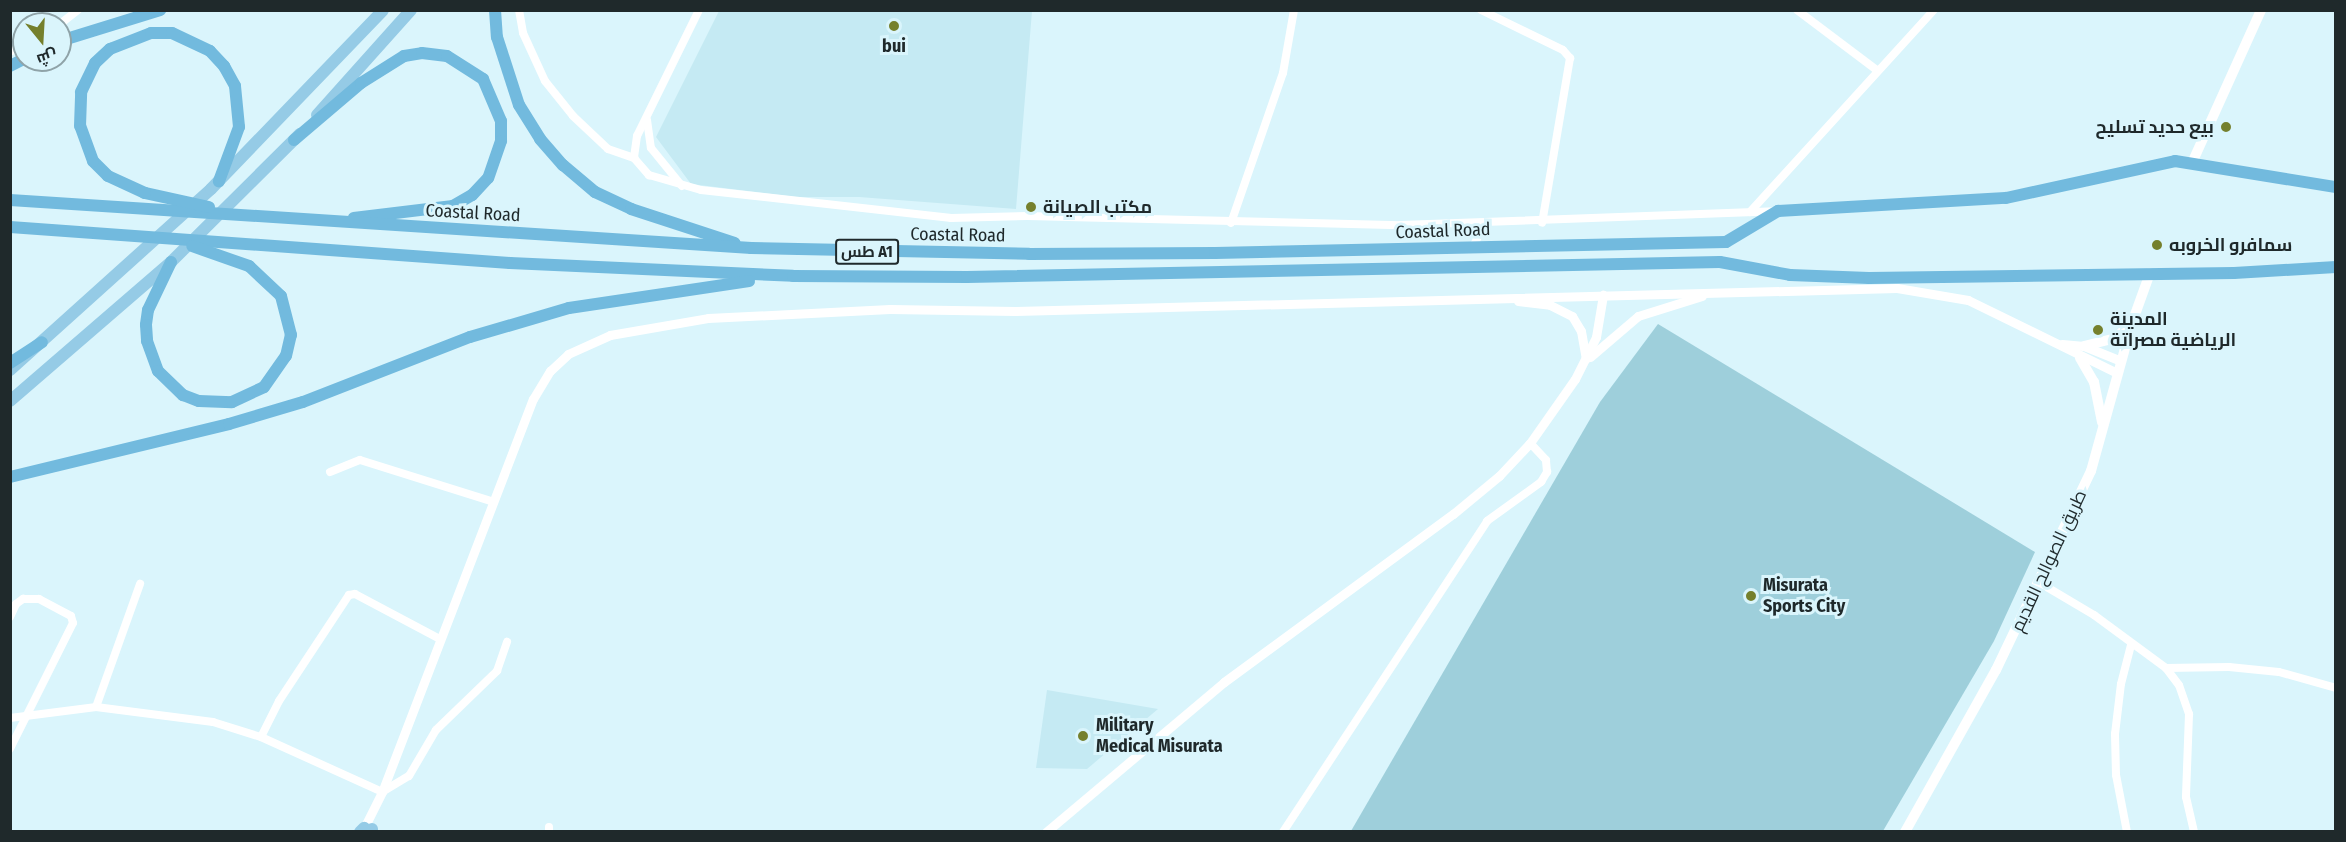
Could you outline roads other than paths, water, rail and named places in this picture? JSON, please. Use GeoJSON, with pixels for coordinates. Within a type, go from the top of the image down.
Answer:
{"type":"FeatureCollection","features":[{"type":"Feature","properties":{"kind":"highway"},"geometry":{"type":"LineString","coordinates":[[72,37],[160,10]]}},
{"type":"Feature","properties":{"kind":"highway"},"geometry":{"type":"LineString","coordinates":[[495,10],[496,36],[519,105],[540,139],[563,165],[595,192],[631,209],[750,248]]}},
{"type":"Feature","properties":{"kind":"highway"},"geometry":{"type":"LineString","coordinates":[[215,185],[239,117],[235,86],[224,66],[201,45],[172,33],[151,33],[110,49],[95,63],[81,92],[80,126],[93,161],[108,176],[145,193],[243,215]]}},
{"type":"Feature","properties":{"kind":"highway"},"geometry":{"type":"LineString","coordinates":[[294,140],[384,65],[422,53],[447,56],[483,80],[501,122],[501,141],[488,178],[472,195],[453,206],[309,221]]}},
{"type":"Feature","properties":{"kind":"highway"},"geometry":{"type":"LineString","coordinates":[[1778,211],[2006,198],[2165,162],[2192,164],[2336,187]]}},
{"type":"Feature","properties":{"kind":"highway","name":"Coastal Road"},"geometry":{"type":"LineString","coordinates":[[10,200],[750,248],[1029,254],[1726,242],[1778,211]]}},
{"type":"Feature","properties":{"kind":"highway","name":"Coastal Road"},"geometry":{"type":"LineString","coordinates":[[10,227],[510,263],[793,276],[1473,268],[1720,262],[1790,275],[1869,278],[2234,273],[2336,267]]}},
{"type":"Feature","properties":{"kind":"highway"},"geometry":{"type":"LineString","coordinates":[[10,232],[48,229]]}},
{"type":"Feature","properties":{"kind":"highway"},"geometry":{"type":"LineString","coordinates":[[168,239],[249,266],[281,296],[291,335],[286,356],[264,387],[232,402],[199,401],[183,395],[158,371],[147,341],[146,325],[148,310],[171,262]]}},
{"type":"Feature","properties":{"kind":"highway"},"geometry":{"type":"LineString","coordinates":[[1473,247],[1473,268]]}},
{"type":"Feature","properties":{"kind":"highway"},"geometry":{"type":"LineString","coordinates":[[10,477],[282,408],[470,337],[569,308],[698,286],[793,276]]}},
{"type":"Feature","properties":{"kind":"highway"},"geometry":{"type":"LineString","coordinates":[[10,363],[42,342]]}},
{"type":"Feature","properties":{"kind":"main road"},"geometry":{"type":"LineString","coordinates":[[10,370],[126,268],[215,185],[383,10]]}},
{"type":"Feature","properties":{"kind":"main road"},"geometry":{"type":"LineString","coordinates":[[10,401],[171,262],[242,194],[411,10]]}},
{"type":"Feature","properties":{"kind":"main road"},"geometry":{"type":"LineString","coordinates":[[2192,164],[2261,10]]}},
{"type":"Feature","properties":{"kind":"main road","name":"طريق الصوالح القديم"},"geometry":{"type":"LineString","coordinates":[[1905,831],[2040,583],[2091,471],[2117,373],[2150,273]]}},
{"type":"Feature","properties":{"kind":"main road"},"geometry":{"type":"LineString","coordinates":[[2084,346],[2116,338],[2132,323]]}},
{"type":"Feature","properties":{"kind":"main road"},"geometry":{"type":"LineString","coordinates":[[2080,358],[2094,382],[2103,431]]}},
{"type":"Feature","properties":{"kind":"street"},"geometry":{"type":"LineString","coordinates":[[519,10],[523,33],[545,81],[573,116],[608,149],[634,158],[649,175],[682,186],[758,199],[951,218],[1027,216],[1231,223],[1542,223],[1778,211]]}},
{"type":"Feature","properties":{"kind":"street"},"geometry":{"type":"LineString","coordinates":[[634,158],[637,136],[699,10]]}},
{"type":"Feature","properties":{"kind":"street"},"geometry":{"type":"LineString","coordinates":[[1231,223],[1283,73],[1294,10]]}},
{"type":"Feature","properties":{"kind":"street"},"geometry":{"type":"LineString","coordinates":[[1481,10],[1563,50],[1571,61],[1542,223]]}},
{"type":"Feature","properties":{"kind":"street"},"geometry":{"type":"LineString","coordinates":[[1797,10],[1878,71]]}},
{"type":"Feature","properties":{"kind":"street"},"geometry":{"type":"LineString","coordinates":[[1750,212],[1934,10]]}},
{"type":"Feature","properties":{"kind":"street"},"geometry":{"type":"LineString","coordinates":[[650,110],[646,125],[651,148],[682,186]]}},
{"type":"Feature","properties":{"kind":"street"},"geometry":{"type":"LineString","coordinates":[[1473,247],[1484,224]]}},
{"type":"Feature","properties":{"kind":"street"},"geometry":{"type":"LineString","coordinates":[[367,830],[533,399],[550,371],[581,346],[625,331],[758,314],[1872,288],[1924,291],[1968,300],[2062,344],[2080,358],[2117,373]]}},
{"type":"Feature","properties":{"kind":"street"},"geometry":{"type":"LineString","coordinates":[[1586,360],[1638,316],[1721,292]]}},
{"type":"Feature","properties":{"kind":"street"},"geometry":{"type":"LineString","coordinates":[[1046,831],[1224,682],[1453,514],[1499,476],[1530,443],[1586,360],[1596,337],[1603,295]]}},
{"type":"Feature","properties":{"kind":"street"},"geometry":{"type":"LineString","coordinates":[[1486,297],[1550,306],[1567,313],[1581,331],[1586,360]]}},
{"type":"Feature","properties":{"kind":"street"},"geometry":{"type":"LineString","coordinates":[[2062,344],[2084,346],[2121,361]]}},
{"type":"Feature","properties":{"kind":"street"},"geometry":{"type":"LineString","coordinates":[[1283,831],[1488,521],[1541,482],[1547,472],[1546,460],[1530,443]]}},
{"type":"Feature","properties":{"kind":"street"},"geometry":{"type":"LineString","coordinates":[[330,472],[360,460],[494,502]]}},
{"type":"Feature","properties":{"kind":"street"},"geometry":{"type":"LineString","coordinates":[[2040,583],[2094,615],[2131,645],[2166,668],[2179,685],[2189,714],[2186,797],[2194,831]]}},
{"type":"Feature","properties":{"kind":"street"},"geometry":{"type":"LineString","coordinates":[[96,707],[140,585]]}},
{"type":"Feature","properties":{"kind":"street"},"geometry":{"type":"LineString","coordinates":[[261,737],[279,701],[349,595],[355,594],[440,639]]}},
{"type":"Feature","properties":{"kind":"street"},"geometry":{"type":"LineString","coordinates":[[10,617],[16,604],[23,599],[39,600],[71,616],[72,623],[31,713],[10,749]]}},
{"type":"Feature","properties":{"kind":"street"},"geometry":{"type":"LineString","coordinates":[[382,792],[409,776],[436,730],[497,671],[507,642]]}},
{"type":"Feature","properties":{"kind":"street"},"geometry":{"type":"LineString","coordinates":[[2127,831],[2116,775],[2115,734],[2121,684],[2131,645]]}},
{"type":"Feature","properties":{"kind":"street"},"geometry":{"type":"LineString","coordinates":[[2166,668],[2270,671],[2336,688]]}},
{"type":"Feature","properties":{"kind":"street"},"geometry":{"type":"LineString","coordinates":[[10,718],[31,713],[96,707],[213,722],[261,737],[382,792]]}},
{"type":"Feature","properties":{"kind":"place","name":"bui"},"geometry":{"type":"Point","coordinates":[894,26]}},
{"type":"Feature","properties":{"kind":"place","name":"بيع حديد تسليح"},"geometry":{"type":"Point","coordinates":[2226,127]}},
{"type":"Feature","properties":{"kind":"place","name":"مكتب الصيانة"},"geometry":{"type":"Point","coordinates":[1031,207]}},
{"type":"Feature","properties":{"kind":"place","name":"سمافرو الخروبه"},"geometry":{"type":"Point","coordinates":[2157,245]}},
{"type":"Feature","properties":{"kind":"place","name":"المدينة الرياضية مصراتة"},"geometry":{"type":"Point","coordinates":[2098,330]}},
{"type":"Feature","properties":{"kind":"place","name":"Misurata Sports City"},"geometry":{"type":"Point","coordinates":[1751,596]}},
{"type":"Feature","properties":{"kind":"place","name":"Military Medical Misurata"},"geometry":{"type":"Point","coordinates":[1083,736]}}]}
